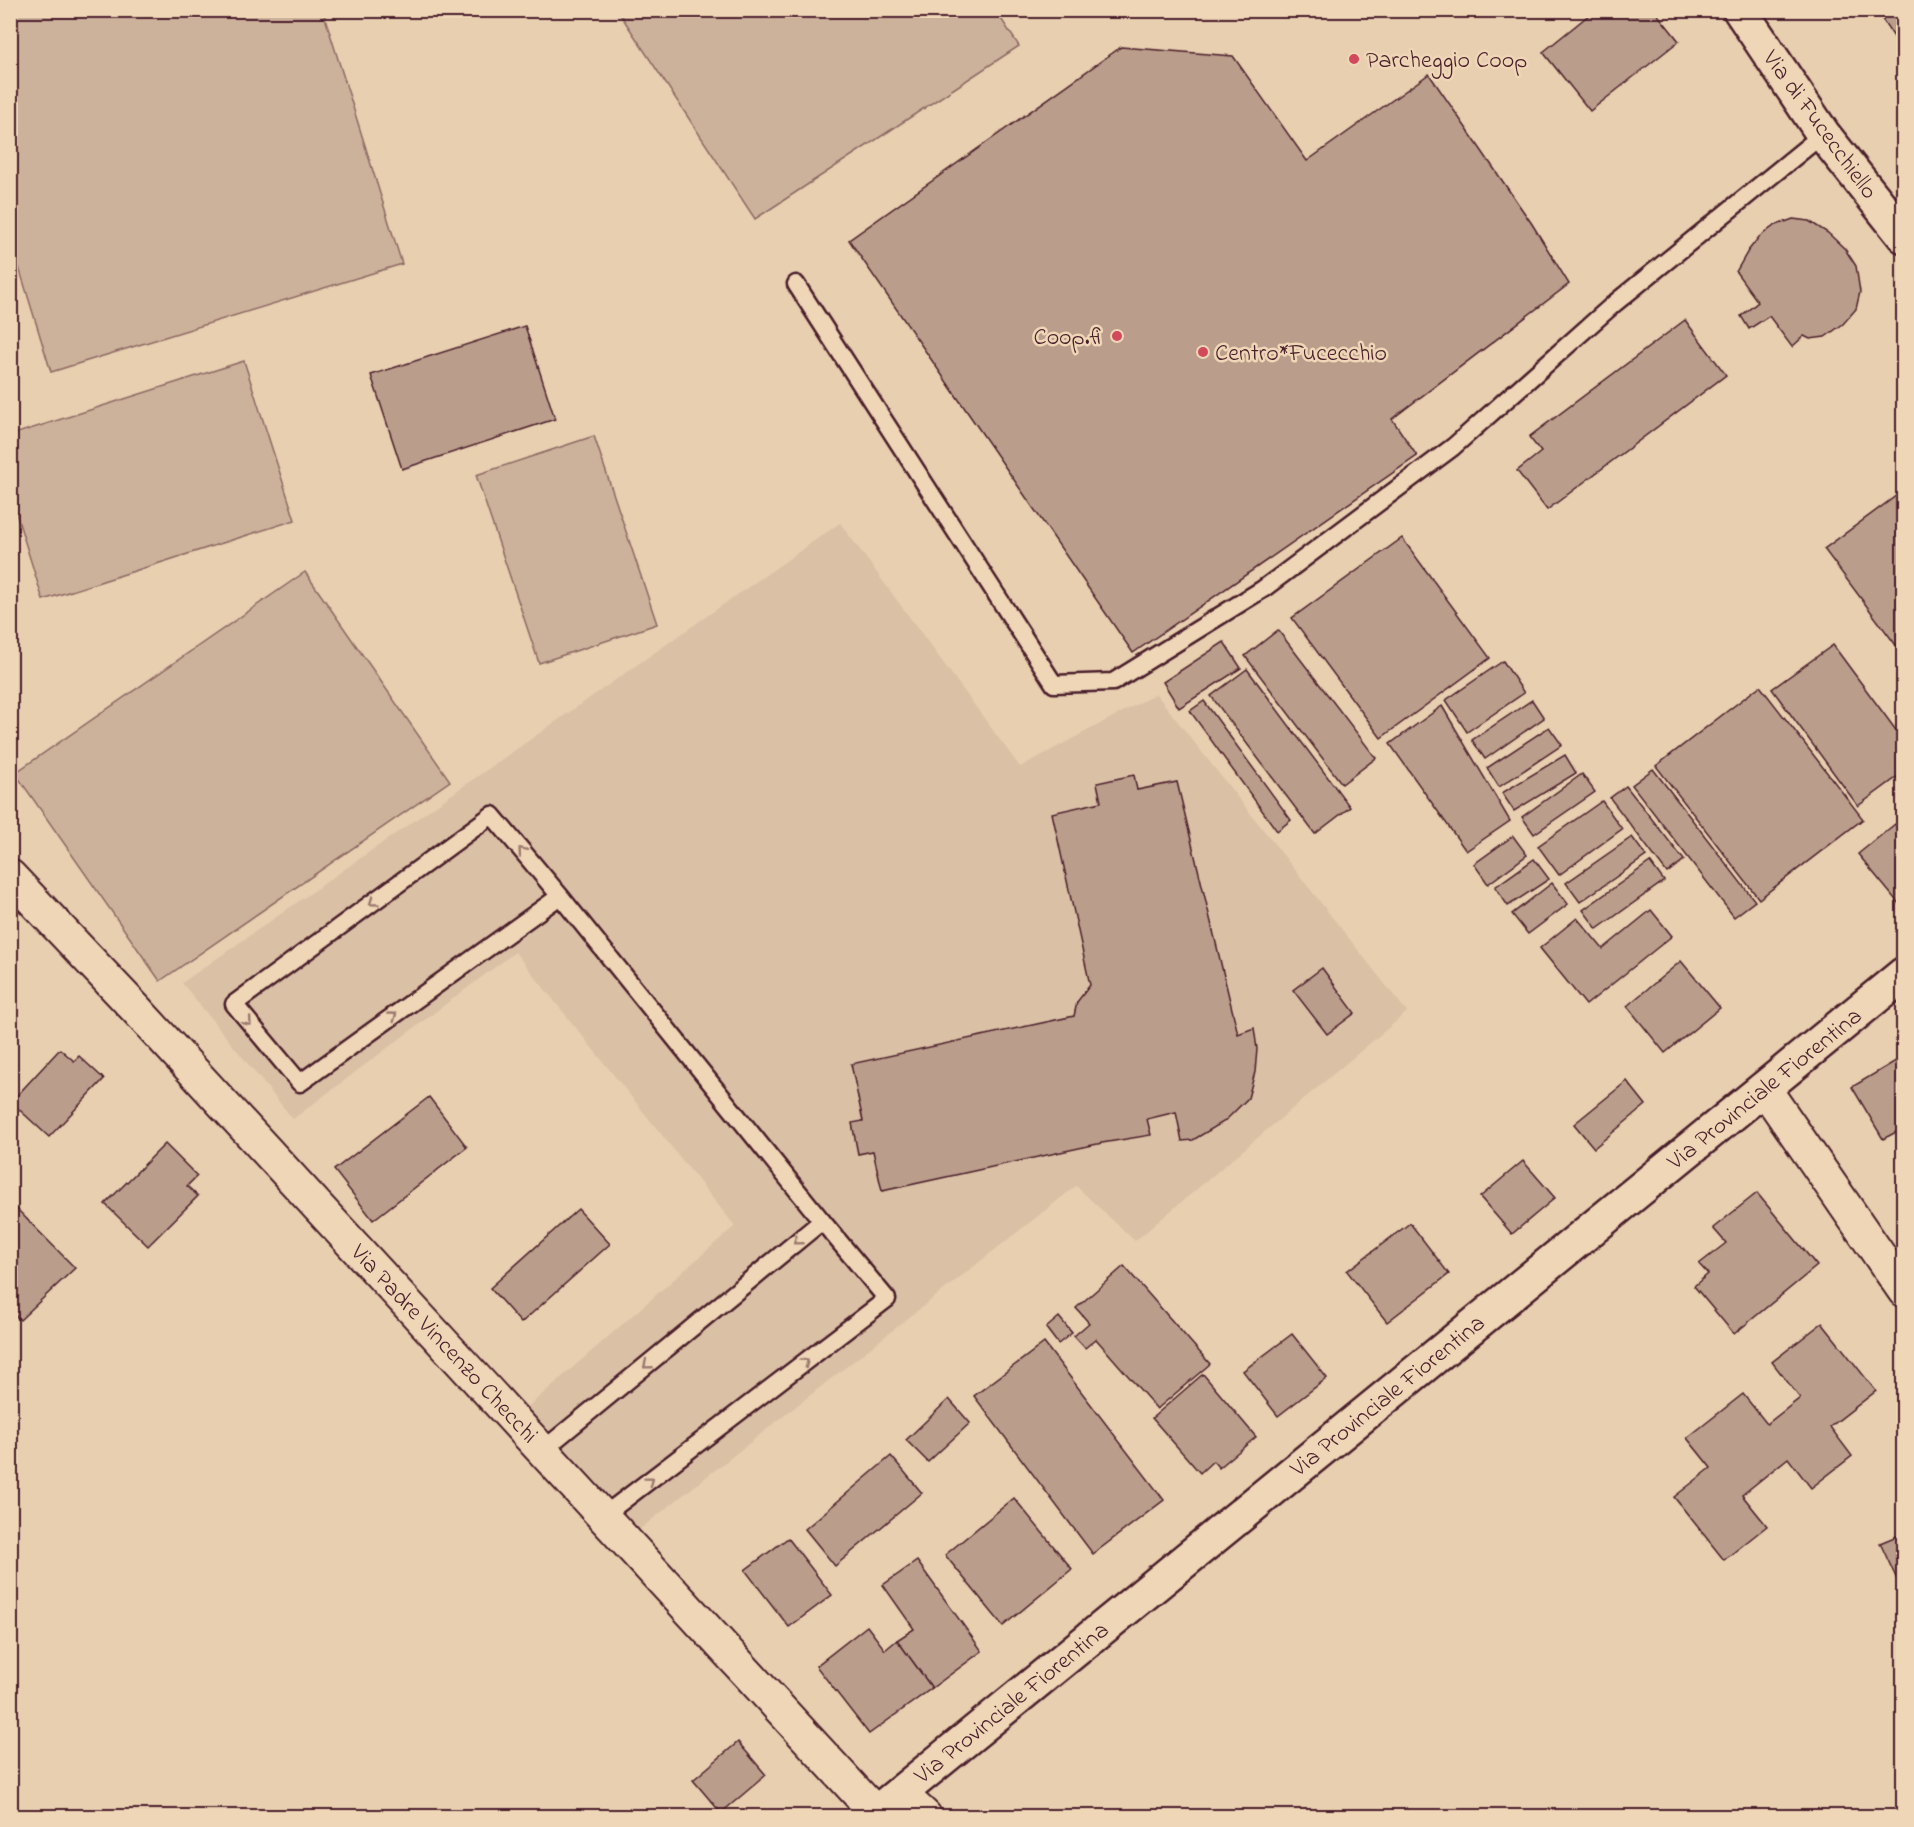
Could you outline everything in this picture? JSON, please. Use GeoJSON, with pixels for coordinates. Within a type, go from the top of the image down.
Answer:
{"type":"FeatureCollection","features":[{"type":"Feature","properties":{"kind":"main road","name":"Via di Fucecchiello"},"geometry":{"type":"LineString","coordinates":[[1740,10],[1823,134],[1904,236]]}},
{"type":"Feature","properties":{"kind":"main road","name":"Via Provinciale Fiorentina"},"geometry":{"type":"LineString","coordinates":[[883,1807],[1904,974]]}},
{"type":"Feature","properties":{"kind":"street","name":"Via Padre Vincenzo Checchi"},"geometry":{"type":"LineString","coordinates":[[10,876],[144,1016],[603,1516],[883,1807],[925,1816]]}},
{"type":"Feature","properties":{"kind":"street"},"geometry":{"type":"LineString","coordinates":[[1764,1088],[1904,1291]]}},
{"type":"Feature","properties":{"kind":"lane"},"geometry":{"type":"LineString","coordinates":[[796,284],[1054,684],[1113,682],[1263,589],[1453,447],[1615,303],[1823,134]]}},
{"type":"Feature","properties":{"kind":"lane"},"geometry":{"type":"LineString","coordinates":[[560,896],[300,1083],[234,1004],[492,815],[560,896],[887,1299],[603,1516]]}},
{"type":"Feature","properties":{"kind":"lane"},"geometry":{"type":"LineString","coordinates":[[543,1450],[822,1221]]}},
{"type":"Feature","properties":{"kind":"shaded area"},"geometry":{"type":"Polygon","coordinates":[[[10,11],[323,11],[402,264],[51,372],[11,241],[10,11]]]}},
{"type":"Feature","properties":{"kind":"shaded area"},"geometry":{"type":"Polygon","coordinates":[[[618,11],[996,11],[1019,46],[755,219],[618,11]]]}},
{"type":"Feature","properties":{"kind":"shaded area"},"geometry":{"type":"Polygon","coordinates":[[[244,361],[295,520],[43,600],[11,497],[11,435],[244,361]]]}},
{"type":"Feature","properties":{"kind":"shaded area"},"geometry":{"type":"Polygon","coordinates":[[[594,436],[657,624],[539,663],[476,475],[594,436]]]}},
{"type":"Feature","properties":{"kind":"shaded area"},"geometry":{"type":"Polygon","coordinates":[[[840,523],[1020,767],[1156,694],[1407,1012],[1135,1241],[1076,1186],[626,1540],[514,1419],[735,1226],[515,952],[293,1119],[182,983],[840,523]]]}},
{"type":"Feature","properties":{"kind":"shaded area"},"geometry":{"type":"Polygon","coordinates":[[[305,572],[450,781],[160,981],[15,773],[305,572]]]}},
{"type":"Feature","properties":{"kind":"building"},"geometry":{"type":"Polygon","coordinates":[[[1595,10],[1654,10],[1679,41],[1590,111],[1543,52],[1595,10]]]}},
{"type":"Feature","properties":{"kind":"building"},"geometry":{"type":"Polygon","coordinates":[[[1876,10],[1904,10],[1904,44],[1900,46],[1876,10]]]}},
{"type":"Feature","properties":{"kind":"building","name":"Centro*Fucecchio"},"geometry":{"type":"Polygon","coordinates":[[[1121,47],[1233,56],[1307,161],[1429,74],[1532,224],[1569,284],[1392,419],[1417,456],[1133,653],[849,240],[1121,47]]]}},
{"type":"Feature","properties":{"kind":"building"},"geometry":{"type":"Polygon","coordinates":[[[1793,219],[1809,221],[1828,233],[1845,249],[1856,266],[1860,292],[1856,309],[1843,324],[1825,337],[1810,339],[1804,336],[1792,347],[1769,316],[1749,329],[1741,316],[1758,302],[1736,272],[1759,237],[1774,226],[1793,219]]]}},
{"type":"Feature","properties":{"kind":"building"},"geometry":{"type":"Polygon","coordinates":[[[1685,320],[1726,375],[1547,510],[1517,471],[1541,452],[1529,437],[1685,320]]]}},
{"type":"Feature","properties":{"kind":"building"},"geometry":{"type":"Polygon","coordinates":[[[525,326],[555,419],[402,469],[371,375],[525,326]]]}},
{"type":"Feature","properties":{"kind":"building"},"geometry":{"type":"Polygon","coordinates":[[[1904,490],[1904,656],[1824,549],[1904,490]]]}},
{"type":"Feature","properties":{"kind":"building"},"geometry":{"type":"Polygon","coordinates":[[[1402,538],[1490,658],[1381,738],[1292,618],[1402,538]]]}},
{"type":"Feature","properties":{"kind":"building"},"geometry":{"type":"Polygon","coordinates":[[[1278,630],[1376,758],[1342,784],[1245,656],[1278,630]]]}},
{"type":"Feature","properties":{"kind":"building"},"geometry":{"type":"Polygon","coordinates":[[[1224,642],[1241,668],[1179,708],[1163,682],[1224,642]]]}},
{"type":"Feature","properties":{"kind":"building"},"geometry":{"type":"Polygon","coordinates":[[[1833,645],[1904,741],[1904,772],[1858,806],[1772,689],[1833,645]]]}},
{"type":"Feature","properties":{"kind":"building"},"geometry":{"type":"Polygon","coordinates":[[[1503,661],[1524,693],[1467,732],[1446,700],[1503,661]]]}},
{"type":"Feature","properties":{"kind":"building"},"geometry":{"type":"Polygon","coordinates":[[[1247,669],[1350,807],[1315,834],[1211,696],[1247,669]]]}},
{"type":"Feature","properties":{"kind":"building"},"geometry":{"type":"Polygon","coordinates":[[[1760,686],[1863,819],[1759,899],[1656,766],[1760,686]]]}},
{"type":"Feature","properties":{"kind":"building"},"geometry":{"type":"Polygon","coordinates":[[[1532,700],[1544,718],[1485,759],[1472,740],[1532,700]]]}},
{"type":"Feature","properties":{"kind":"building"},"geometry":{"type":"Polygon","coordinates":[[[1204,701],[1291,820],[1277,831],[1190,711],[1204,701]]]}},
{"type":"Feature","properties":{"kind":"building"},"geometry":{"type":"Polygon","coordinates":[[[1442,706],[1510,821],[1466,851],[1390,744],[1442,706]]]}},
{"type":"Feature","properties":{"kind":"building"},"geometry":{"type":"Polygon","coordinates":[[[1549,727],[1562,745],[1499,787],[1487,768],[1549,727]]]}},
{"type":"Feature","properties":{"kind":"building"},"geometry":{"type":"Polygon","coordinates":[[[1565,755],[1576,773],[1514,811],[1502,793],[1565,755]]]}},
{"type":"Feature","properties":{"kind":"building"},"geometry":{"type":"Polygon","coordinates":[[[1653,769],[1755,901],[1734,917],[1632,785],[1653,769]]]}},
{"type":"Feature","properties":{"kind":"building"},"geometry":{"type":"Polygon","coordinates":[[[1582,774],[1595,792],[1534,834],[1522,817],[1582,774]]]}},
{"type":"Feature","properties":{"kind":"building"},"geometry":{"type":"Polygon","coordinates":[[[1134,775],[1137,790],[1177,782],[1238,1034],[1254,1028],[1257,1049],[1255,1072],[1248,1098],[1225,1121],[1193,1140],[1182,1141],[1176,1112],[1147,1119],[1151,1135],[1102,1143],[882,1191],[873,1151],[858,1154],[852,1123],[863,1121],[851,1064],[1074,1016],[1077,1002],[1090,985],[1052,813],[1101,802],[1097,783],[1134,775]]]}},
{"type":"Feature","properties":{"kind":"building"},"geometry":{"type":"Polygon","coordinates":[[[1626,786],[1684,860],[1667,873],[1610,798],[1626,786]]]}},
{"type":"Feature","properties":{"kind":"building"},"geometry":{"type":"Polygon","coordinates":[[[1602,801],[1622,829],[1559,875],[1538,846],[1602,801]]]}},
{"type":"Feature","properties":{"kind":"building"},"geometry":{"type":"Polygon","coordinates":[[[1895,824],[1904,835],[1904,910],[1858,854],[1895,824]]]}},
{"type":"Feature","properties":{"kind":"building"},"geometry":{"type":"Polygon","coordinates":[[[1513,836],[1527,855],[1488,884],[1474,864],[1513,836]]]}},
{"type":"Feature","properties":{"kind":"building"},"geometry":{"type":"Polygon","coordinates":[[[1632,837],[1646,856],[1580,902],[1566,883],[1632,837]]]}},
{"type":"Feature","properties":{"kind":"building"},"geometry":{"type":"Polygon","coordinates":[[[1534,859],[1549,879],[1508,906],[1495,887],[1534,859]]]}},
{"type":"Feature","properties":{"kind":"building"},"geometry":{"type":"Polygon","coordinates":[[[1650,862],[1664,881],[1597,929],[1583,910],[1650,862]]]}},
{"type":"Feature","properties":{"kind":"building"},"geometry":{"type":"Polygon","coordinates":[[[1552,883],[1568,904],[1528,934],[1512,914],[1552,883]]]}},
{"type":"Feature","properties":{"kind":"building"},"geometry":{"type":"Polygon","coordinates":[[[1651,910],[1672,936],[1586,1005],[1540,948],[1577,918],[1603,949],[1651,910]]]}},
{"type":"Feature","properties":{"kind":"building"},"geometry":{"type":"Polygon","coordinates":[[[1681,961],[1720,1008],[1665,1053],[1627,1006],[1681,961]]]}},
{"type":"Feature","properties":{"kind":"building"},"geometry":{"type":"Polygon","coordinates":[[[1322,968],[1355,1013],[1327,1034],[1293,990],[1322,968]]]}},
{"type":"Feature","properties":{"kind":"building"},"geometry":{"type":"Polygon","coordinates":[[[60,1049],[74,1061],[79,1056],[104,1079],[49,1137],[11,1102],[60,1049]]]}},
{"type":"Feature","properties":{"kind":"building"},"geometry":{"type":"Polygon","coordinates":[[[1904,1056],[1904,1128],[1883,1139],[1852,1087],[1904,1056]]]}},
{"type":"Feature","properties":{"kind":"building"},"geometry":{"type":"Polygon","coordinates":[[[1627,1081],[1646,1105],[1594,1148],[1574,1124],[1627,1081]]]}},
{"type":"Feature","properties":{"kind":"building"},"geometry":{"type":"Polygon","coordinates":[[[429,1097],[467,1147],[373,1220],[334,1170],[429,1097]]]}},
{"type":"Feature","properties":{"kind":"building"},"geometry":{"type":"Polygon","coordinates":[[[165,1144],[197,1176],[187,1186],[198,1196],[148,1246],[105,1204],[165,1144]]]}},
{"type":"Feature","properties":{"kind":"building"},"geometry":{"type":"Polygon","coordinates":[[[1523,1161],[1555,1198],[1512,1234],[1480,1197],[1523,1161]]]}},
{"type":"Feature","properties":{"kind":"building"},"geometry":{"type":"Polygon","coordinates":[[[1757,1193],[1817,1266],[1734,1334],[1694,1286],[1708,1274],[1699,1264],[1726,1243],[1713,1228],[1757,1193]]]}},
{"type":"Feature","properties":{"kind":"building"},"geometry":{"type":"Polygon","coordinates":[[[10,1202],[75,1268],[20,1320],[10,1310],[10,1202]]]}},
{"type":"Feature","properties":{"kind":"building"},"geometry":{"type":"Polygon","coordinates":[[[578,1209],[610,1244],[521,1323],[490,1288],[578,1209]]]}},
{"type":"Feature","properties":{"kind":"building"},"geometry":{"type":"Polygon","coordinates":[[[1410,1223],[1449,1274],[1387,1322],[1347,1271],[1410,1223]]]}},
{"type":"Feature","properties":{"kind":"building"},"geometry":{"type":"Polygon","coordinates":[[[1124,1266],[1210,1364],[1157,1409],[1096,1339],[1085,1348],[1074,1336],[1089,1323],[1076,1308],[1124,1266]]]}},
{"type":"Feature","properties":{"kind":"building"},"geometry":{"type":"Polygon","coordinates":[[[1059,1317],[1072,1333],[1058,1344],[1046,1328],[1059,1317]]]}},
{"type":"Feature","properties":{"kind":"building"},"geometry":{"type":"Polygon","coordinates":[[[1822,1323],[1876,1391],[1830,1427],[1852,1456],[1811,1488],[1788,1458],[1742,1495],[1767,1526],[1724,1560],[1674,1497],[1711,1468],[1687,1438],[1743,1394],[1767,1424],[1800,1398],[1772,1362],[1822,1323]]]}},
{"type":"Feature","properties":{"kind":"building"},"geometry":{"type":"Polygon","coordinates":[[[1292,1334],[1327,1378],[1278,1416],[1243,1371],[1292,1334]]]}},
{"type":"Feature","properties":{"kind":"building"},"geometry":{"type":"Polygon","coordinates":[[[1044,1343],[1164,1500],[1093,1554],[974,1396],[1044,1343]]]}},
{"type":"Feature","properties":{"kind":"building"},"geometry":{"type":"Polygon","coordinates":[[[1203,1374],[1256,1437],[1219,1468],[1213,1461],[1200,1473],[1152,1418],[1203,1374]]]}},
{"type":"Feature","properties":{"kind":"building"},"geometry":{"type":"Polygon","coordinates":[[[949,1399],[970,1423],[928,1462],[906,1440],[949,1399]]]}},
{"type":"Feature","properties":{"kind":"building"},"geometry":{"type":"Polygon","coordinates":[[[891,1456],[922,1493],[835,1566],[805,1529],[891,1456]]]}},
{"type":"Feature","properties":{"kind":"building"},"geometry":{"type":"Polygon","coordinates":[[[1014,1498],[1072,1569],[1003,1626],[945,1555],[1014,1498]]]}},
{"type":"Feature","properties":{"kind":"building"},"geometry":{"type":"Polygon","coordinates":[[[1904,1533],[1904,1584],[1900,1586],[1880,1543],[1904,1533]]]}},
{"type":"Feature","properties":{"kind":"building"},"geometry":{"type":"Polygon","coordinates":[[[788,1538],[832,1595],[789,1627],[745,1570],[788,1538]]]}},
{"type":"Feature","properties":{"kind":"building"},"geometry":{"type":"Polygon","coordinates":[[[917,1561],[982,1651],[932,1688],[897,1640],[914,1629],[883,1585],[917,1561]]]}},
{"type":"Feature","properties":{"kind":"building"},"geometry":{"type":"Polygon","coordinates":[[[867,1626],[885,1650],[897,1640],[932,1688],[869,1734],[816,1666],[867,1626]]]}},
{"type":"Feature","properties":{"kind":"building"},"geometry":{"type":"Polygon","coordinates":[[[738,1742],[766,1775],[721,1813],[693,1780],[738,1742]]]}},
{"type":"Feature","properties":{"kind":"place","name":"Parcheggio Coop"},"geometry":{"type":"Point","coordinates":[1354,59]}},
{"type":"Feature","properties":{"kind":"place","name":"Coop.fi"},"geometry":{"type":"Point","coordinates":[1117,336]}},
{"type":"Feature","properties":{"kind":"place","name":"Centro*Fucecchio"},"geometry":{"type":"Point","coordinates":[1203,352]}}]}
